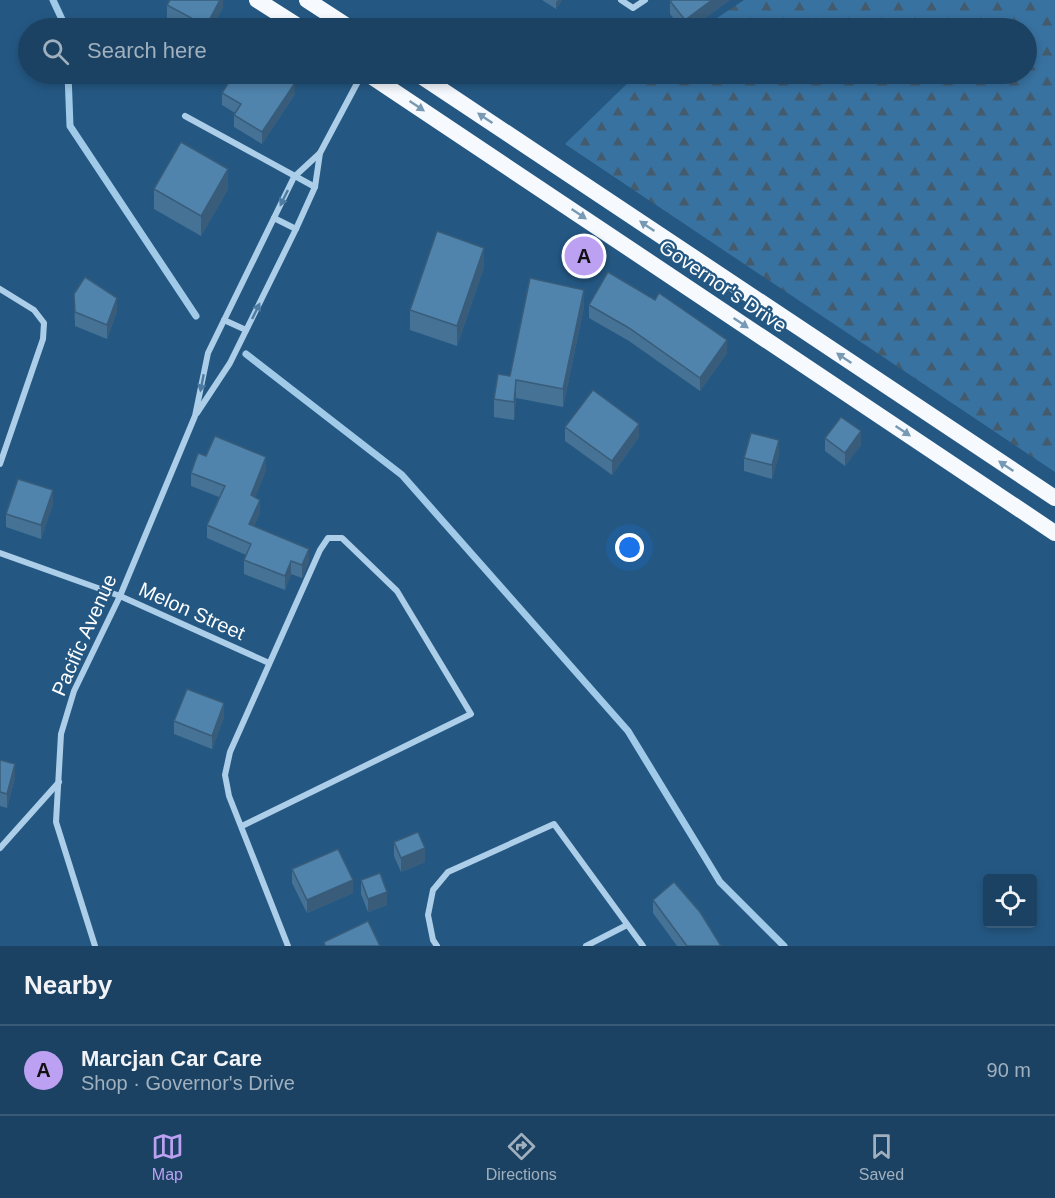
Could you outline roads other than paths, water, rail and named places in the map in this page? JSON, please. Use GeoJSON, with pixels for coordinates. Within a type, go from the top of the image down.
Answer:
{"type":"FeatureCollection","features":[{"type":"Feature","properties":{"kind":"highway"},"geometry":{"type":"LineString","coordinates":[[257,0],[285,18]]}},
{"type":"Feature","properties":{"kind":"highway"},"geometry":{"type":"LineString","coordinates":[[307,0],[335,18]]}},
{"type":"Feature","properties":{"kind":"highway","name":"Governor's Drive"},"geometry":{"type":"LineString","coordinates":[[383,84],[1055,533]]}},
{"type":"Feature","properties":{"kind":"highway","name":"Governor's Drive"},"geometry":{"type":"LineString","coordinates":[[433,84],[1055,498]]}},
{"type":"Feature","properties":{"kind":"street"},"geometry":{"type":"LineString","coordinates":[[621,0],[633,8],[645,0]]}},
{"type":"Feature","properties":{"kind":"street","name":"Pacific Avenue"},"geometry":{"type":"LineString","coordinates":[[95,946],[56,822],[61,734],[74,691],[120,596],[195,416],[208,353],[294,177],[320,153],[357,84]]}},
{"type":"Feature","properties":{"kind":"street"},"geometry":{"type":"LineString","coordinates":[[185,116],[315,187]]}},
{"type":"Feature","properties":{"kind":"street","name":"Pacific Avenue"},"geometry":{"type":"LineString","coordinates":[[195,416],[229,366],[296,229],[315,187],[320,153]]}},
{"type":"Feature","properties":{"kind":"street"},"geometry":{"type":"LineString","coordinates":[[274,218],[296,229]]}},
{"type":"Feature","properties":{"kind":"street"},"geometry":{"type":"LineString","coordinates":[[0,289],[34,310],[44,323],[43,339],[0,464]]}},
{"type":"Feature","properties":{"kind":"street"},"geometry":{"type":"LineString","coordinates":[[224,320],[246,330]]}},
{"type":"Feature","properties":{"kind":"street"},"geometry":{"type":"LineString","coordinates":[[242,826],[471,714],[397,591],[342,538],[327,538],[321,550],[230,752],[225,775],[229,796],[288,946]]}},
{"type":"Feature","properties":{"kind":"street","name":"Melon Street"},"geometry":{"type":"LineString","coordinates":[[0,553],[120,596],[269,663]]}},
{"type":"Feature","properties":{"kind":"street"},"geometry":{"type":"LineString","coordinates":[[0,848],[59,782]]}},
{"type":"Feature","properties":{"kind":"street"},"geometry":{"type":"LineString","coordinates":[[437,946],[433,940],[428,915],[433,890],[448,872],[554,824],[643,946]]}},
{"type":"Feature","properties":{"kind":"street"},"geometry":{"type":"LineString","coordinates":[[586,946],[627,926]]}},
{"type":"Feature","properties":{"kind":"waterway"},"geometry":{"type":"LineString","coordinates":[[53,0],[61,18]]}},
{"type":"Feature","properties":{"kind":"waterway"},"geometry":{"type":"LineString","coordinates":[[68,84],[70,126],[196,316]]}},
{"type":"Feature","properties":{"kind":"waterway"},"geometry":{"type":"LineString","coordinates":[[246,354],[402,475],[628,731],[720,882],[784,946]]}},
{"type":"Feature","properties":{"kind":"place","name":"Marcjan Car Care"},"geometry":{"type":"Point","coordinates":[584,256]}}]}
